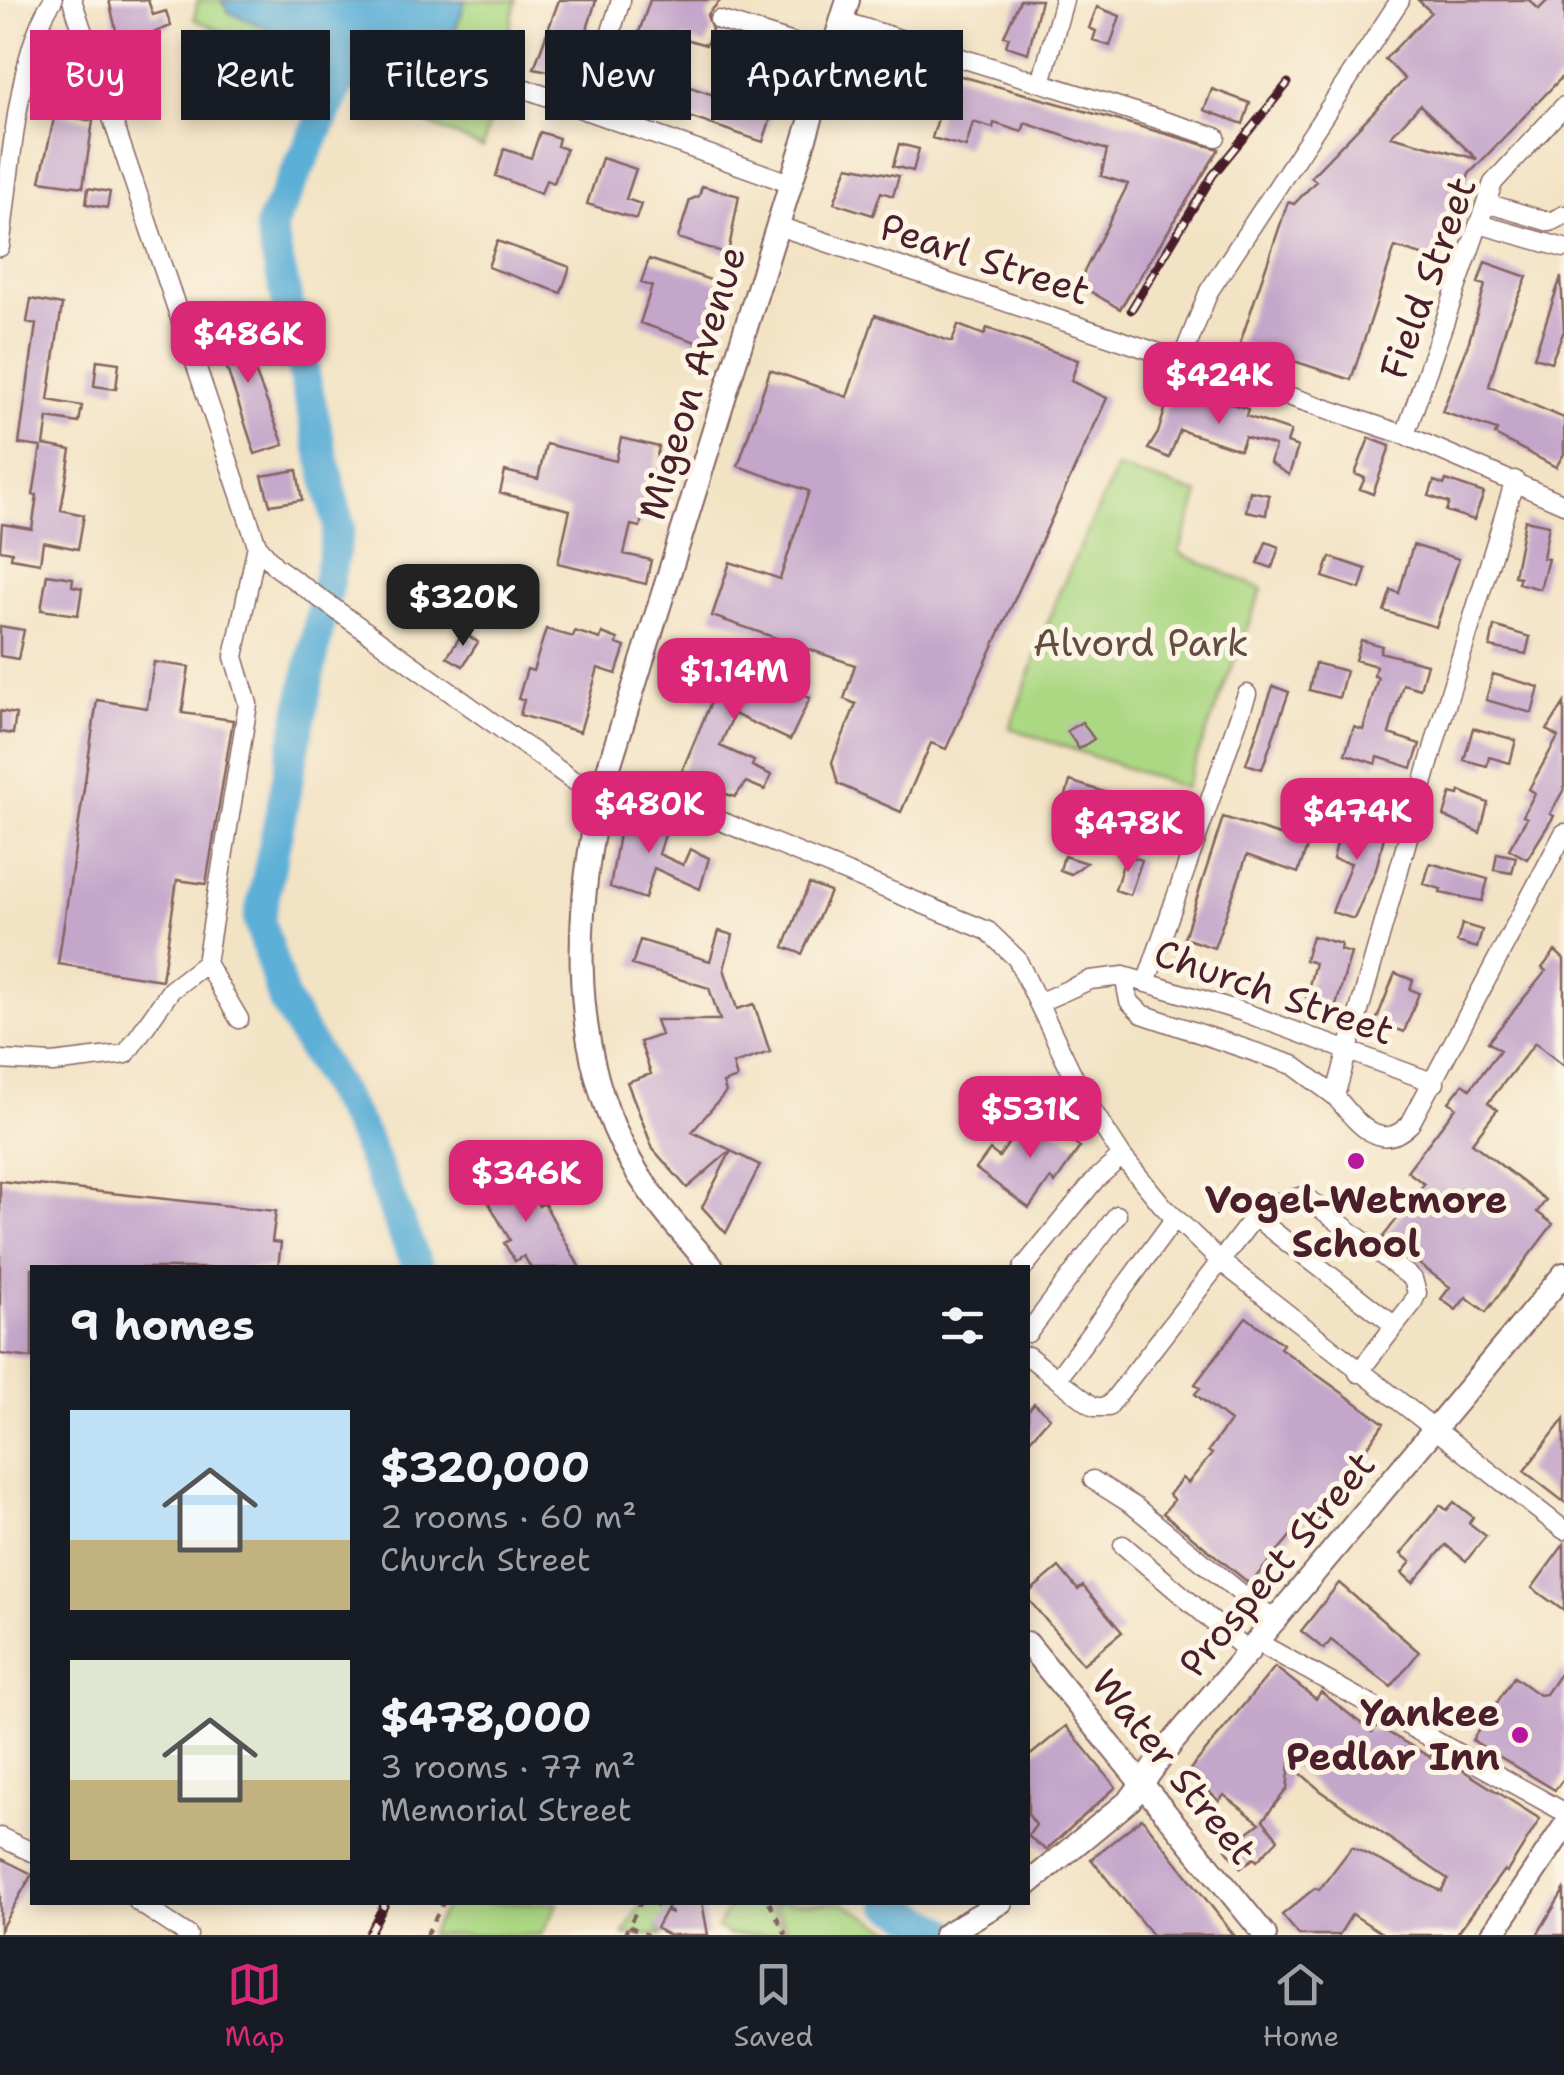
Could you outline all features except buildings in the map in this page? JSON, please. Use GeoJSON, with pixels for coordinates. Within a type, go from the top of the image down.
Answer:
{"type":"FeatureCollection","features":[{"type":"Feature","properties":{"kind":"main road","name":"Migeon Avenue"},"geometry":{"type":"LineString","coordinates":[[603,786],[811,120]]}},
{"type":"Feature","properties":{"kind":"main road"},"geometry":{"type":"LineString","coordinates":[[603,786],[584,872],[581,924],[592,1049],[623,1148],[664,1212],[710,1265]]}},
{"type":"Feature","properties":{"kind":"main road","name":"Prospect Street"},"geometry":{"type":"LineString","coordinates":[[1030,1882],[1130,1800],[1564,1274]]}},
{"type":"Feature","properties":{"kind":"main road","name":"Water Street"},"geometry":{"type":"LineString","coordinates":[[1030,1646],[1265,1935]]}},
{"type":"Feature","properties":{"kind":"main road"},"geometry":{"type":"LineString","coordinates":[[1492,1935],[1564,1827]]}},
{"type":"Feature","properties":{"kind":"main road"},"geometry":{"type":"LineString","coordinates":[[945,1935],[996,1906]]}},
{"type":"Feature","properties":{"kind":"street"},"geometry":{"type":"LineString","coordinates":[[0,248],[28,66],[38,21],[53,0]]}},
{"type":"Feature","properties":{"kind":"street"},"geometry":{"type":"LineString","coordinates":[[72,0],[257,546],[275,566],[552,770],[574,781],[638,787],[988,931],[1017,959],[1083,1096],[1122,1156],[1176,1218],[1220,1261],[1358,1373],[1564,1530]]}},
{"type":"Feature","properties":{"kind":"street"},"geometry":{"type":"LineString","coordinates":[[612,30],[621,0]]}},
{"type":"Feature","properties":{"kind":"street"},"geometry":{"type":"LineString","coordinates":[[1040,84],[1064,0]]}},
{"type":"Feature","properties":{"kind":"street"},"geometry":{"type":"LineString","coordinates":[[1182,359],[1209,291],[1400,0]]}},
{"type":"Feature","properties":{"kind":"street"},"geometry":{"type":"LineString","coordinates":[[845,10],[1040,84],[1216,138]]}},
{"type":"Feature","properties":{"kind":"street"},"geometry":{"type":"LineString","coordinates":[[719,20],[752,30]]}},
{"type":"Feature","properties":{"kind":"street"},"geometry":{"type":"LineString","coordinates":[[526,89],[545,96]]}},
{"type":"Feature","properties":{"kind":"street","name":"Field Street"},"geometry":{"type":"LineString","coordinates":[[1405,436],[1493,183],[1564,106]]}},
{"type":"Feature","properties":{"kind":"street"},"geometry":{"type":"LineString","coordinates":[[611,120],[792,184]]}},
{"type":"Feature","properties":{"kind":"street"},"geometry":{"type":"LineString","coordinates":[[1486,203],[1550,222],[1563,218]]}},
{"type":"Feature","properties":{"kind":"street"},"geometry":{"type":"LineString","coordinates":[[1479,224],[1564,248]]}},
{"type":"Feature","properties":{"kind":"street","name":"Pearl Street"},"geometry":{"type":"LineString","coordinates":[[778,226],[1405,436],[1564,504]]}},
{"type":"Feature","properties":{"kind":"street"},"geometry":{"type":"LineString","coordinates":[[1336,1096],[1436,736],[1515,480]]}},
{"type":"Feature","properties":{"kind":"street"},"geometry":{"type":"LineString","coordinates":[[238,1018],[206,963],[248,704],[234,657],[257,546]]}},
{"type":"Feature","properties":{"kind":"street"},"geometry":{"type":"LineString","coordinates":[[1146,983],[1247,694]]}},
{"type":"Feature","properties":{"kind":"street"},"geometry":{"type":"LineString","coordinates":[[1124,976],[1129,1001],[1142,1014],[1292,1065],[1336,1096],[1362,1128],[1389,1138],[1410,1124],[1436,1082],[1497,954],[1564,833]]}},
{"type":"Feature","properties":{"kind":"street"},"geometry":{"type":"LineString","coordinates":[[0,1060],[53,1063],[126,1054],[171,990],[206,963]]}},
{"type":"Feature","properties":{"kind":"street","name":"Church Street"},"geometry":{"type":"LineString","coordinates":[[1038,1004],[1090,980],[1124,976],[1436,1082]]}},
{"type":"Feature","properties":{"kind":"street"},"geometry":{"type":"LineString","coordinates":[[1025,1265],[1096,1180],[1122,1156]]}},
{"type":"Feature","properties":{"kind":"street"},"geometry":{"type":"LineString","coordinates":[[1030,1358],[1094,1407],[1108,1407],[1268,1204],[1304,1196],[1413,1279],[1418,1293],[1358,1373]]}},
{"type":"Feature","properties":{"kind":"street"},"geometry":{"type":"LineString","coordinates":[[1030,1330],[1118,1215]]}},
{"type":"Feature","properties":{"kind":"street"},"geometry":{"type":"LineString","coordinates":[[1256,1217],[1395,1326]]}},
{"type":"Feature","properties":{"kind":"street"},"geometry":{"type":"LineString","coordinates":[[1057,1379],[1176,1218]]}},
{"type":"Feature","properties":{"kind":"street"},"geometry":{"type":"LineString","coordinates":[[1093,1480],[1134,1506],[1276,1622]]}},
{"type":"Feature","properties":{"kind":"street"},"geometry":{"type":"LineString","coordinates":[[1123,1545],[1254,1648],[1564,1812]]}},
{"type":"Feature","properties":{"kind":"street"},"geometry":{"type":"LineString","coordinates":[[0,1837],[30,1851]]}},
{"type":"Feature","properties":{"kind":"street"},"geometry":{"type":"LineString","coordinates":[[143,1905],[188,1935]]}},
{"type":"Feature","properties":{"kind":"path"},"geometry":{"type":"LineString","coordinates":[[426,1935],[442,1905]]}},
{"type":"Feature","properties":{"kind":"path"},"geometry":{"type":"LineString","coordinates":[[624,1935],[640,1905]]}},
{"type":"Feature","properties":{"kind":"path"},"geometry":{"type":"LineString","coordinates":[[658,1905],[672,1912]]}},
{"type":"Feature","properties":{"kind":"path"},"geometry":{"type":"LineString","coordinates":[[771,1905],[786,1935]]}},
{"type":"Feature","properties":{"kind":"path"},"geometry":{"type":"LineString","coordinates":[[629,1926],[646,1935]]}},
{"type":"Feature","properties":{"kind":"green space"},"geometry":{"type":"Polygon","coordinates":[[[198,0],[516,0],[509,30],[350,30],[350,89],[330,80],[330,30],[219,30],[194,19],[198,0]]]}},
{"type":"Feature","properties":{"kind":"green space"},"geometry":{"type":"Polygon","coordinates":[[[420,120],[489,120],[483,148],[420,120]]]}},
{"type":"Feature","properties":{"kind":"green space","name":"Alvord Park"},"geometry":{"type":"Polygon","coordinates":[[[1117,468],[1199,494],[1179,553],[1262,589],[1185,788],[1010,728],[1057,597],[1117,468]]]}},
{"type":"Feature","properties":{"kind":"green space"},"geometry":{"type":"Polygon","coordinates":[[[445,1905],[557,1905],[541,1935],[429,1935],[445,1905]]]}},
{"type":"Feature","properties":{"kind":"green space"},"geometry":{"type":"Polygon","coordinates":[[[640,1905],[672,1905],[657,1928],[663,1935],[624,1935],[640,1905]]]}},
{"type":"Feature","properties":{"kind":"green space"},"geometry":{"type":"Polygon","coordinates":[[[730,1905],[770,1905],[786,1935],[730,1935],[717,1928],[730,1905]]]}},
{"type":"Feature","properties":{"kind":"green space"},"geometry":{"type":"Polygon","coordinates":[[[775,1905],[846,1905],[901,1934],[790,1935],[775,1905]]]}},
{"type":"Feature","properties":{"kind":"water"},"geometry":{"type":"Polygon","coordinates":[[[221,0],[465,0],[455,30],[350,30],[350,88],[330,79],[330,30],[270,30],[229,12],[221,0]]]}},
{"type":"Feature","properties":{"kind":"waterway"},"geometry":{"type":"LineString","coordinates":[[339,84],[270,227],[339,527],[259,920],[284,1001],[363,1135],[417,1265]]}},
{"type":"Feature","properties":{"kind":"waterway"},"geometry":{"type":"LineString","coordinates":[[895,1905],[950,1935]]}},
{"type":"Feature","properties":{"kind":"railway"},"geometry":{"type":"LineString","coordinates":[[1131,310],[1213,175],[1288,83]]}},
{"type":"Feature","properties":{"kind":"railway"},"geometry":{"type":"LineString","coordinates":[[368,1935],[384,1905]]}},
{"type":"Feature","properties":{"kind":"place","name":"Vogel-Wetmore School"},"geometry":{"type":"Point","coordinates":[1356,1161]}},
{"type":"Feature","properties":{"kind":"place","name":"Yankee Pedlar Inn"},"geometry":{"type":"Point","coordinates":[1520,1735]}}]}
